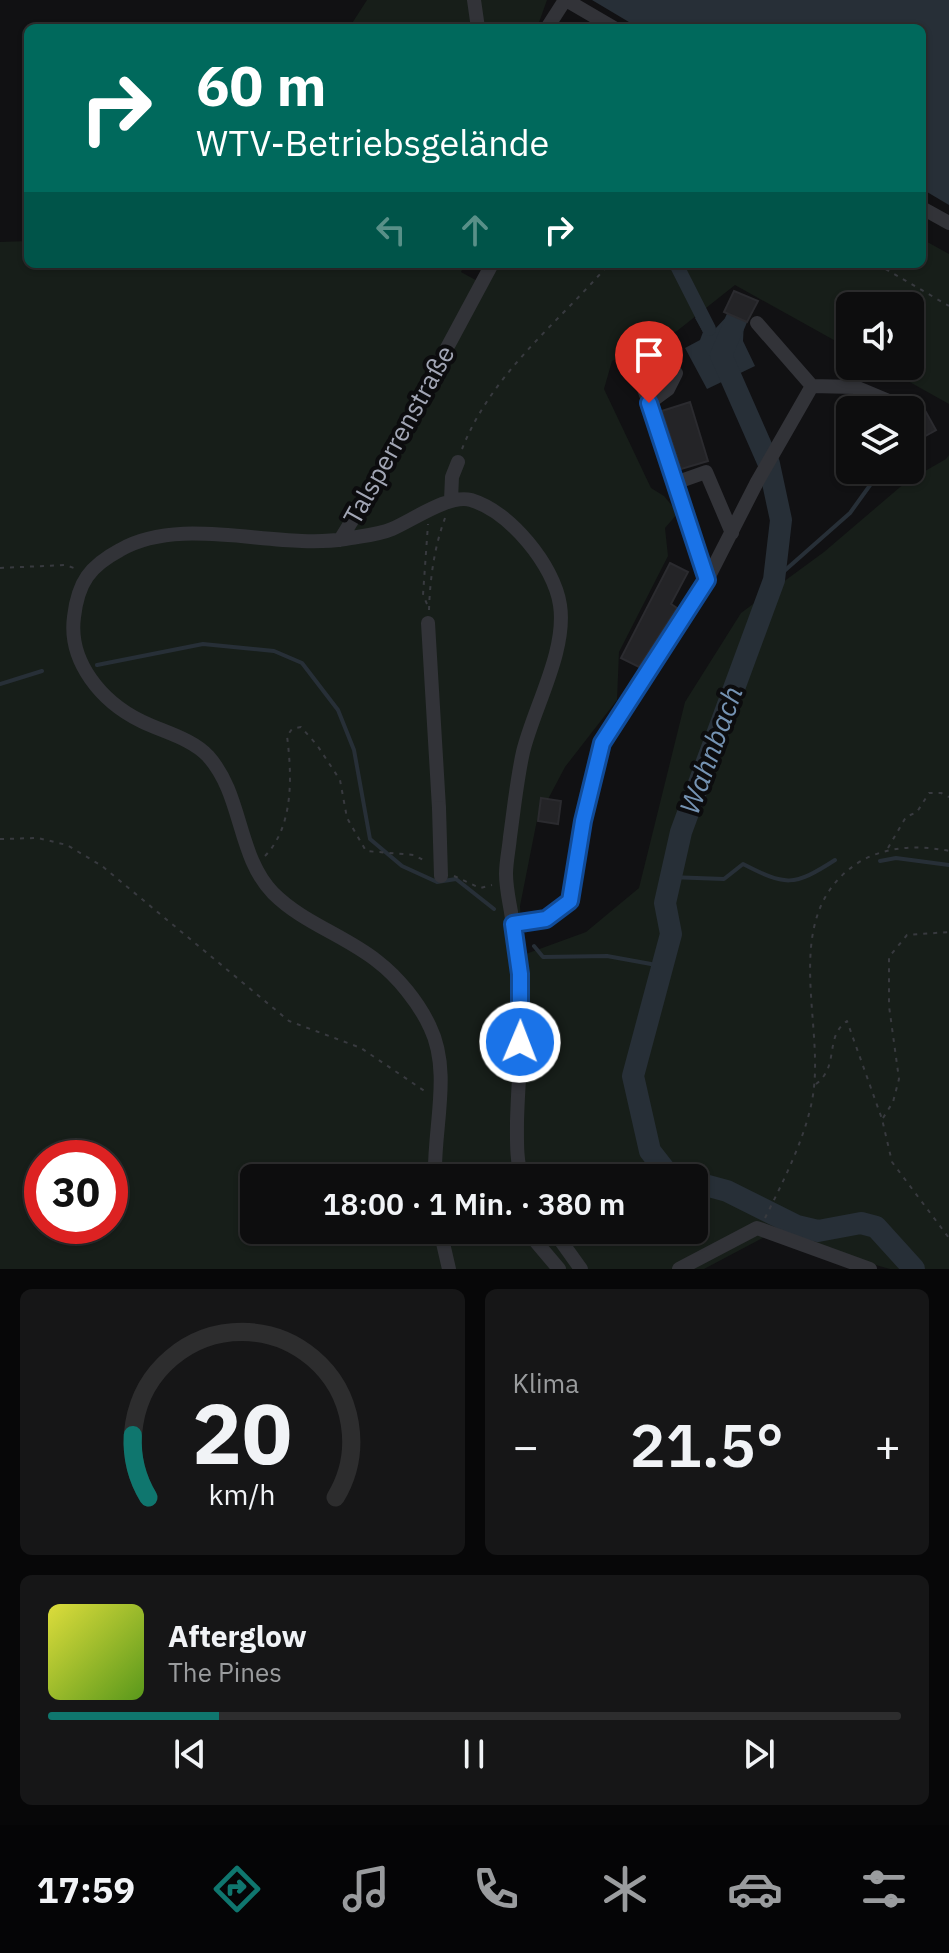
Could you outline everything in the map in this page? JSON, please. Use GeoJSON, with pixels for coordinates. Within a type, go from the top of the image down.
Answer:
{"type":"FeatureCollection","features":[{"type":"Feature","properties":{"kind":"street"},"geometry":{"type":"LineString","coordinates":[[474,0],[477,24]]}},
{"type":"Feature","properties":{"kind":"street"},"geometry":{"type":"LineString","coordinates":[[550,24],[566,0],[607,24]]}},
{"type":"Feature","properties":{"kind":"street"},"geometry":{"type":"LineString","coordinates":[[926,210],[949,223]]}},
{"type":"Feature","properties":{"kind":"street","name":"Talsperrenstraße"},"geometry":{"type":"LineString","coordinates":[[88,572],[101,560],[133,542],[160,536],[216,534],[313,542],[340,540],[369,493],[490,268]]}},
{"type":"Feature","properties":{"kind":"street"},"geometry":{"type":"LineString","coordinates":[[757,323],[812,386],[855,387],[876,396]]}},
{"type":"Feature","properties":{"kind":"street"},"geometry":{"type":"LineString","coordinates":[[513,924],[546,919],[570,901],[583,821],[602,743],[707,580],[757,482],[812,386]]}},
{"type":"Feature","properties":{"kind":"street"},"geometry":{"type":"LineString","coordinates":[[649,403],[707,580]]}},
{"type":"Feature","properties":{"kind":"street"},"geometry":{"type":"LineString","coordinates":[[451,500],[452,477],[458,462]]}},
{"type":"Feature","properties":{"kind":"street"},"geometry":{"type":"LineString","coordinates":[[675,483],[706,472],[732,533]]}},
{"type":"Feature","properties":{"kind":"street"},"geometry":{"type":"LineString","coordinates":[[340,540],[387,531],[451,500],[467,499],[509,524],[530,544],[551,572],[561,607],[557,649],[524,751],[506,874],[521,999],[518,1164]]}},
{"type":"Feature","properties":{"kind":"street"},"geometry":{"type":"LineString","coordinates":[[88,572],[76,603],[72,634],[94,686],[137,720],[175,735],[205,752],[221,773],[232,797],[255,867],[275,895],[303,916],[377,961],[406,990],[431,1028],[440,1062],[434,1164]]}},
{"type":"Feature","properties":{"kind":"street"},"geometry":{"type":"LineString","coordinates":[[428,623],[442,872]]}},
{"type":"Feature","properties":{"kind":"street"},"geometry":{"type":"LineString","coordinates":[[679,1269],[757,1228],[870,1269]]}},
{"type":"Feature","properties":{"kind":"street"},"geometry":{"type":"LineString","coordinates":[[443,1244],[449,1269]]}},
{"type":"Feature","properties":{"kind":"street"},"geometry":{"type":"LineString","coordinates":[[538,1244],[559,1269]]}},
{"type":"Feature","properties":{"kind":"street"},"geometry":{"type":"LineString","coordinates":[[563,1244],[581,1269]]}},
{"type":"Feature","properties":{"kind":"path"},"geometry":{"type":"LineString","coordinates":[[458,462],[495,390],[520,356],[605,268]]}},
{"type":"Feature","properties":{"kind":"path"},"geometry":{"type":"LineString","coordinates":[[884,268],[949,306]]}},
{"type":"Feature","properties":{"kind":"path"},"geometry":{"type":"LineString","coordinates":[[428,623],[429,590],[438,537],[451,500]]}},
{"type":"Feature","properties":{"kind":"path"},"geometry":{"type":"LineString","coordinates":[[429,511],[423,595],[429,605]]}},
{"type":"Feature","properties":{"kind":"path"},"geometry":{"type":"LineString","coordinates":[[0,568],[65,565],[88,572]]}},
{"type":"Feature","properties":{"kind":"path"},"geometry":{"type":"LineString","coordinates":[[255,867],[272,849],[281,829],[288,807],[290,757],[287,736],[292,729],[301,727],[340,780],[347,818],[366,851],[414,855],[442,872],[480,888],[495,884],[506,874]]}},
{"type":"Feature","properties":{"kind":"path"},"geometry":{"type":"LineString","coordinates":[[887,849],[906,817],[917,812],[929,793],[949,797]]}},
{"type":"Feature","properties":{"kind":"path"},"geometry":{"type":"LineString","coordinates":[[0,839],[38,838],[67,845],[79,852],[102,866],[289,1021],[361,1048],[438,1100]]}},
{"type":"Feature","properties":{"kind":"path"},"geometry":{"type":"LineString","coordinates":[[764,1222],[810,1111],[815,1084],[810,951],[813,929],[830,890],[851,868],[887,849],[936,848],[949,851]]}},
{"type":"Feature","properties":{"kind":"path"},"geometry":{"type":"LineString","coordinates":[[882,1119],[893,1102],[899,1079],[889,1006],[889,957],[907,935],[949,932]]}},
{"type":"Feature","properties":{"kind":"path"},"geometry":{"type":"LineString","coordinates":[[815,1084],[823,1078],[832,1062],[832,1047],[839,1027],[847,1021],[882,1119],[892,1162],[949,1238]]}},
{"type":"Feature","properties":{"kind":"shaded area"},"geometry":{"type":"Polygon","coordinates":[[[367,0],[547,0],[538,24],[352,24],[367,0]]]}},
{"type":"Feature","properties":{"kind":"shaded area"},"geometry":{"type":"Polygon","coordinates":[[[592,0],[949,0],[949,205],[926,191],[926,24],[632,24],[592,0]]]}},
{"type":"Feature","properties":{"kind":"shaded area"},"geometry":{"type":"Polygon","coordinates":[[[24,241],[24,268],[463,268],[461,272],[481,283],[489,268],[926,268],[926,241],[949,254],[949,404],[906,380],[924,380],[924,292],[836,292],[836,341],[735,285],[677,331],[612,361],[604,389],[651,488],[664,496],[678,513],[665,528],[668,556],[619,652],[617,700],[565,767],[537,820],[520,906],[523,955],[586,932],[639,888],[685,702],[741,613],[824,552],[904,484],[924,484],[924,472],[949,455],[949,1269],[890,1269],[768,1235],[704,1269],[0,1269],[0,242],[24,241]]]}},
{"type":"Feature","properties":{"kind":"shaded area"},"geometry":{"type":"Polygon","coordinates":[[[705,312],[715,329],[729,314],[744,321],[743,341],[755,366],[707,389],[685,348],[700,340],[703,332],[695,318],[705,312]]]}},
{"type":"Feature","properties":{"kind":"building"},"geometry":{"type":"Polygon","coordinates":[[[734,291],[758,301],[747,322],[724,312],[734,291]]]}},
{"type":"Feature","properties":{"kind":"building"},"geometry":{"type":"Polygon","coordinates":[[[690,402],[708,461],[681,469],[662,411],[690,402]]]}},
{"type":"Feature","properties":{"kind":"building"},"geometry":{"type":"Polygon","coordinates":[[[924,409],[936,430],[924,437],[924,409]]]}},
{"type":"Feature","properties":{"kind":"building"},"geometry":{"type":"Polygon","coordinates":[[[670,563],[688,572],[671,604],[677,608],[639,667],[621,658],[670,563]]]}},
{"type":"Feature","properties":{"kind":"building"},"geometry":{"type":"Polygon","coordinates":[[[541,798],[561,801],[558,824],[538,821],[541,798]]]}},
{"type":"Feature","properties":{"kind":"waterway"},"geometry":{"type":"LineString","coordinates":[[678,268],[709,329]]}},
{"type":"Feature","properties":{"kind":"waterway","name":"Wahnbach"},"geometry":{"type":"LineString","coordinates":[[660,1164],[650,1151],[633,1076],[671,934],[665,903],[681,832],[774,580],[781,520],[769,464],[721,355],[737,318]]}},
{"type":"Feature","properties":{"kind":"waterway"},"geometry":{"type":"LineString","coordinates":[[774,580],[850,513],[871,484]]}},
{"type":"Feature","properties":{"kind":"waterway"},"geometry":{"type":"LineString","coordinates":[[97,665],[203,644],[274,651],[302,663],[338,710],[354,750],[370,839],[402,866],[437,882],[456,879],[494,909]]}},
{"type":"Feature","properties":{"kind":"waterway"},"geometry":{"type":"LineString","coordinates":[[0,684],[42,671]]}},
{"type":"Feature","properties":{"kind":"waterway"},"geometry":{"type":"LineString","coordinates":[[880,861],[896,858],[949,865]]}},
{"type":"Feature","properties":{"kind":"waterway"},"geometry":{"type":"LineString","coordinates":[[669,877],[724,879],[743,864],[780,880],[799,879],[835,860]]}},
{"type":"Feature","properties":{"kind":"waterway"},"geometry":{"type":"LineString","coordinates":[[534,946],[543,957],[607,956],[662,966]]}},
{"type":"Feature","properties":{"kind":"waterway","name":"Wahnbach"},"geometry":{"type":"LineString","coordinates":[[708,1186],[727,1191],[797,1226],[818,1231],[861,1223],[876,1227],[914,1269]]}},
{"type":"Feature","properties":{"kind":"route"},"geometry":{"type":"LineString","coordinates":[[520,1042],[520,974],[513,924],[546,919],[570,901],[583,821],[602,743],[707,580],[649,403]]}}]}
